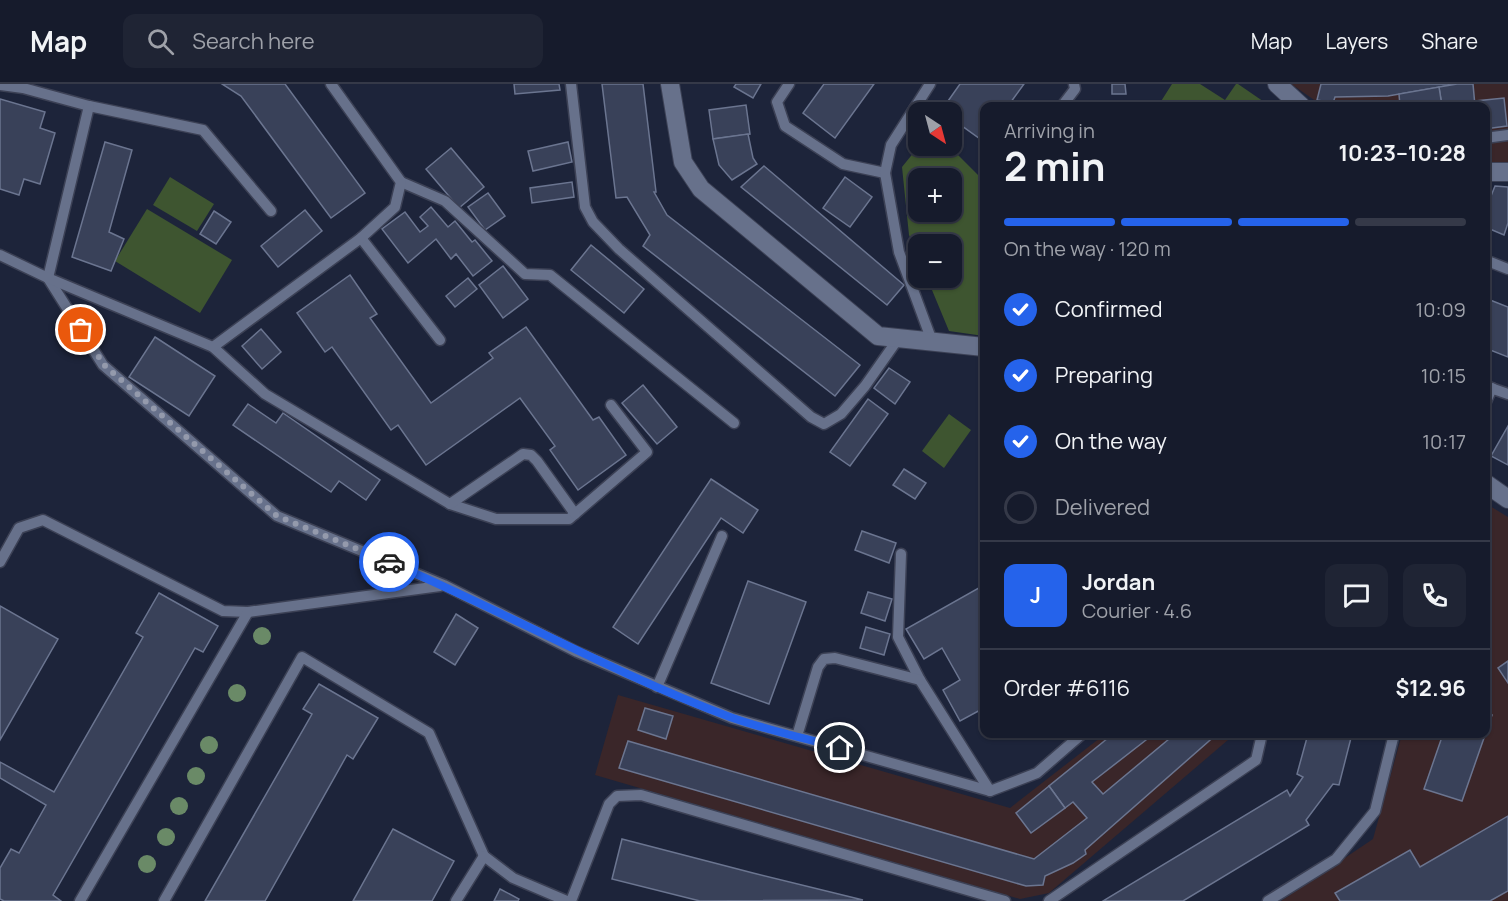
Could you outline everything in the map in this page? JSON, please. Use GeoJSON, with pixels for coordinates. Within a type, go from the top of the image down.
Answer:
{"type":"FeatureCollection","features":[{"type":"Feature","properties":{"kind":"street"},"geometry":{"type":"LineString","coordinates":[[670,84],[683,162],[701,189],[878,336],[980,347]]}},
{"type":"Feature","properties":{"kind":"street"},"geometry":{"type":"LineString","coordinates":[[1277,84],[1297,102]]}},
{"type":"Feature","properties":{"kind":"street"},"geometry":{"type":"LineString","coordinates":[[1490,172],[1508,172]]}},
{"type":"Feature","properties":{"kind":"street"},"geometry":{"type":"LineString","coordinates":[[1490,486],[1508,499]]}},
{"type":"Feature","properties":{"kind":"lane"},"geometry":{"type":"LineString","coordinates":[[331,84],[401,182],[445,201],[525,274],[550,275],[734,423]]}},
{"type":"Feature","properties":{"kind":"lane"},"geometry":{"type":"LineString","coordinates":[[571,84],[585,207],[593,222],[619,249],[811,417],[825,424],[841,414],[865,386],[898,339]]}},
{"type":"Feature","properties":{"kind":"lane"},"geometry":{"type":"LineString","coordinates":[[789,84],[777,102],[786,126],[843,164],[885,173]]}},
{"type":"Feature","properties":{"kind":"lane"},"geometry":{"type":"LineString","coordinates":[[930,84],[891,145],[885,173],[899,252],[932,342]]}},
{"type":"Feature","properties":{"kind":"lane"},"geometry":{"type":"LineString","coordinates":[[1065,102],[1075,89],[1074,84]]}},
{"type":"Feature","properties":{"kind":"lane"},"geometry":{"type":"LineString","coordinates":[[0,85],[24,86],[89,106],[203,130],[271,211]]}},
{"type":"Feature","properties":{"kind":"lane"},"geometry":{"type":"LineString","coordinates":[[89,106],[48,278],[104,365],[277,516],[444,585],[577,652],[732,718],[990,791],[1037,773],[1077,738]]}},
{"type":"Feature","properties":{"kind":"lane"},"geometry":{"type":"LineString","coordinates":[[1490,137],[1508,135]]}},
{"type":"Feature","properties":{"kind":"lane"},"geometry":{"type":"LineString","coordinates":[[213,347],[361,238],[395,207],[401,182]]}},
{"type":"Feature","properties":{"kind":"lane"},"geometry":{"type":"LineString","coordinates":[[361,238],[440,340]]}},
{"type":"Feature","properties":{"kind":"lane"},"geometry":{"type":"LineString","coordinates":[[0,255],[48,278],[213,347],[265,394],[450,504],[496,519],[569,519],[647,452],[611,405]]}},
{"type":"Feature","properties":{"kind":"lane"},"geometry":{"type":"LineString","coordinates":[[1490,262],[1508,269]]}},
{"type":"Feature","properties":{"kind":"lane"},"geometry":{"type":"LineString","coordinates":[[1490,388],[1508,394]]}},
{"type":"Feature","properties":{"kind":"lane"},"geometry":{"type":"LineString","coordinates":[[450,504],[523,454],[531,455],[537,461],[575,514]]}},
{"type":"Feature","properties":{"kind":"lane"},"geometry":{"type":"LineString","coordinates":[[0,562],[20,528],[43,520],[223,611],[248,612],[444,585]]}},
{"type":"Feature","properties":{"kind":"lane"},"geometry":{"type":"LineString","coordinates":[[657,687],[722,536]]}},
{"type":"Feature","properties":{"kind":"lane"},"geometry":{"type":"LineString","coordinates":[[901,554],[898,637],[920,680],[990,791]]}},
{"type":"Feature","properties":{"kind":"lane"},"geometry":{"type":"LineString","coordinates":[[80,901],[248,612]]}},
{"type":"Feature","properties":{"kind":"lane"},"geometry":{"type":"LineString","coordinates":[[164,901],[302,657],[429,733],[484,856],[513,878],[569,901],[609,804],[617,796],[641,795],[1005,901]]}},
{"type":"Feature","properties":{"kind":"lane"},"geometry":{"type":"LineString","coordinates":[[797,736],[818,667],[824,659],[835,658],[920,680]]}},
{"type":"Feature","properties":{"kind":"lane"},"geometry":{"type":"LineString","coordinates":[[1049,901],[1256,760],[1261,738]]}},
{"type":"Feature","properties":{"kind":"lane"},"geometry":{"type":"LineString","coordinates":[[1268,901],[1336,859],[1375,811],[1393,738]]}},
{"type":"Feature","properties":{"kind":"lane"},"geometry":{"type":"LineString","coordinates":[[456,901],[484,856]]}},
{"type":"Feature","properties":{"kind":"shaded area"},"geometry":{"type":"Polygon","coordinates":[[[1291,84],[1508,84],[1508,164],[1490,164],[1490,102],[1317,102],[1291,84]]]}},
{"type":"Feature","properties":{"kind":"shaded area"},"geometry":{"type":"Polygon","coordinates":[[[1490,506],[1508,517],[1508,901],[1281,901],[1373,839],[1401,738],[1490,738],[1490,506]]]}},
{"type":"Feature","properties":{"kind":"shaded area"},"geometry":{"type":"Polygon","coordinates":[[[618,695],[1010,808],[1100,738],[1230,738],[1049,893],[1020,899],[595,775],[618,695]]]}},
{"type":"Feature","properties":{"kind":"green space"},"geometry":{"type":"Polygon","coordinates":[[[1172,84],[1200,84],[1225,100],[1238,84],[1264,102],[1161,102],[1172,84]]]}},
{"type":"Feature","properties":{"kind":"green space"},"geometry":{"type":"Polygon","coordinates":[[[911,156],[959,156],[980,177],[980,335],[949,331],[931,288],[962,288],[962,234],[909,234],[902,167],[911,156]]]}},
{"type":"Feature","properties":{"kind":"green space"},"geometry":{"type":"Polygon","coordinates":[[[170,177],[214,204],[197,231],[153,205],[170,177]]]}},
{"type":"Feature","properties":{"kind":"green space"},"geometry":{"type":"Polygon","coordinates":[[[147,209],[232,260],[200,313],[115,261],[147,209]]]}},
{"type":"Feature","properties":{"kind":"green space"},"geometry":{"type":"Polygon","coordinates":[[[949,414],[971,430],[944,468],[922,451],[949,414]]]}},
{"type":"Feature","properties":{"kind":"building"},"geometry":{"type":"Polygon","coordinates":[[[222,84],[285,84],[365,193],[331,218],[241,96],[222,84]]]}},
{"type":"Feature","properties":{"kind":"building"},"geometry":{"type":"Polygon","coordinates":[[[514,84],[559,84],[560,90],[515,94],[514,84]]]}},
{"type":"Feature","properties":{"kind":"building"},"geometry":{"type":"Polygon","coordinates":[[[602,84],[643,84],[656,192],[654,192],[667,215],[860,365],[835,396],[643,246],[650,235],[627,197],[616,198],[602,84]]]}},
{"type":"Feature","properties":{"kind":"building"},"geometry":{"type":"Polygon","coordinates":[[[736,84],[761,84],[753,98],[734,87],[736,84]]]}},
{"type":"Feature","properties":{"kind":"building"},"geometry":{"type":"Polygon","coordinates":[[[824,84],[874,84],[835,138],[803,113],[824,84]]]}},
{"type":"Feature","properties":{"kind":"building"},"geometry":{"type":"Polygon","coordinates":[[[960,84],[1024,84],[1011,102],[980,102],[980,139],[962,126],[962,102],[947,102],[960,84]]]}},
{"type":"Feature","properties":{"kind":"building"},"geometry":{"type":"Polygon","coordinates":[[[1112,84],[1125,84],[1126,94],[1112,94],[1112,84]]]}},
{"type":"Feature","properties":{"kind":"building"},"geometry":{"type":"Polygon","coordinates":[[[1321,84],[1457,84],[1388,96],[1335,97],[1333,102],[1317,100],[1321,84]]]}},
{"type":"Feature","properties":{"kind":"building"},"geometry":{"type":"Polygon","coordinates":[[[1473,84],[1475,102],[1441,102],[1439,87],[1473,84]]]}},
{"type":"Feature","properties":{"kind":"building"},"geometry":{"type":"Polygon","coordinates":[[[1439,87],[1441,102],[1400,102],[1399,94],[1439,87]]]}},
{"type":"Feature","properties":{"kind":"building"},"geometry":{"type":"Polygon","coordinates":[[[1504,98],[1507,126],[1490,128],[1490,102],[1475,101],[1504,98]]]}},
{"type":"Feature","properties":{"kind":"building"},"geometry":{"type":"Polygon","coordinates":[[[0,99],[45,112],[40,128],[55,133],[40,184],[24,179],[19,195],[0,189],[0,99]]]}},
{"type":"Feature","properties":{"kind":"building"},"geometry":{"type":"Polygon","coordinates":[[[746,105],[750,134],[713,139],[709,110],[746,105]]]}},
{"type":"Feature","properties":{"kind":"building"},"geometry":{"type":"Polygon","coordinates":[[[748,134],[753,158],[757,164],[732,180],[719,165],[713,139],[748,134]]]}},
{"type":"Feature","properties":{"kind":"building"},"geometry":{"type":"Polygon","coordinates":[[[105,142],[132,150],[109,232],[124,239],[111,271],[72,257],[105,142]]]}},
{"type":"Feature","properties":{"kind":"building"},"geometry":{"type":"Polygon","coordinates":[[[568,142],[572,162],[533,171],[528,151],[568,142]]]}},
{"type":"Feature","properties":{"kind":"building"},"geometry":{"type":"Polygon","coordinates":[[[451,148],[484,187],[459,208],[426,169],[451,148]]]}},
{"type":"Feature","properties":{"kind":"building"},"geometry":{"type":"Polygon","coordinates":[[[764,166],[904,285],[887,305],[741,187],[764,166]]]}},
{"type":"Feature","properties":{"kind":"building"},"geometry":{"type":"Polygon","coordinates":[[[845,177],[872,197],[850,227],[823,208],[845,177]]]}},
{"type":"Feature","properties":{"kind":"building"},"geometry":{"type":"Polygon","coordinates":[[[572,182],[574,197],[532,203],[530,188],[572,182]]]}},
{"type":"Feature","properties":{"kind":"building"},"geometry":{"type":"Polygon","coordinates":[[[1495,186],[1508,187],[1508,223],[1504,235],[1490,229],[1490,198],[1495,186]]]}},
{"type":"Feature","properties":{"kind":"building"},"geometry":{"type":"Polygon","coordinates":[[[488,193],[505,216],[485,230],[468,207],[488,193]]]}},
{"type":"Feature","properties":{"kind":"building"},"geometry":{"type":"Polygon","coordinates":[[[431,207],[448,227],[455,221],[492,261],[473,276],[456,254],[451,259],[436,239],[408,263],[382,229],[405,212],[420,232],[428,226],[420,217],[431,207]]]}},
{"type":"Feature","properties":{"kind":"building"},"geometry":{"type":"Polygon","coordinates":[[[305,210],[322,231],[278,267],[261,246],[305,210]]]}},
{"type":"Feature","properties":{"kind":"building"},"geometry":{"type":"Polygon","coordinates":[[[214,211],[231,222],[216,244],[200,234],[214,211]]]}},
{"type":"Feature","properties":{"kind":"building"},"geometry":{"type":"Polygon","coordinates":[[[591,245],[644,289],[624,313],[571,270],[591,245]]]}},
{"type":"Feature","properties":{"kind":"building"},"geometry":{"type":"Polygon","coordinates":[[[503,266],[528,299],[503,318],[479,285],[503,266]]]}},
{"type":"Feature","properties":{"kind":"building"},"geometry":{"type":"Polygon","coordinates":[[[350,275],[377,314],[370,318],[431,403],[493,358],[489,353],[526,327],[593,420],[599,417],[626,455],[578,490],[550,450],[555,446],[520,398],[426,465],[398,425],[391,430],[332,347],[325,352],[297,313],[350,275]]]}},
{"type":"Feature","properties":{"kind":"building"},"geometry":{"type":"Polygon","coordinates":[[[468,278],[477,289],[455,307],[446,296],[468,278]]]}},
{"type":"Feature","properties":{"kind":"building"},"geometry":{"type":"Polygon","coordinates":[[[1490,300],[1508,307],[1508,357],[1490,350],[1490,300]]]}},
{"type":"Feature","properties":{"kind":"building"},"geometry":{"type":"Polygon","coordinates":[[[261,329],[281,352],[262,369],[242,346],[261,329]]]}},
{"type":"Feature","properties":{"kind":"building"},"geometry":{"type":"Polygon","coordinates":[[[155,337],[215,376],[189,416],[129,377],[155,337]]]}},
{"type":"Feature","properties":{"kind":"building"},"geometry":{"type":"Polygon","coordinates":[[[889,368],[910,382],[895,404],[874,388],[889,368]]]}},
{"type":"Feature","properties":{"kind":"building"},"geometry":{"type":"Polygon","coordinates":[[[643,385],[677,427],[657,444],[622,403],[643,385]]]}},
{"type":"Feature","properties":{"kind":"building"},"geometry":{"type":"Polygon","coordinates":[[[868,399],[888,414],[850,466],[830,452],[868,399]]]}},
{"type":"Feature","properties":{"kind":"building"},"geometry":{"type":"Polygon","coordinates":[[[248,404],[276,423],[283,413],[380,480],[366,500],[339,481],[331,492],[233,425],[248,404]]]}},
{"type":"Feature","properties":{"kind":"building"},"geometry":{"type":"Polygon","coordinates":[[[1508,426],[1508,465],[1491,456],[1508,426]]]}},
{"type":"Feature","properties":{"kind":"building"},"geometry":{"type":"Polygon","coordinates":[[[904,469],[926,483],[915,499],[893,485],[904,469]]]}},
{"type":"Feature","properties":{"kind":"building"},"geometry":{"type":"Polygon","coordinates":[[[711,479],[758,510],[743,533],[721,518],[638,644],[613,627],[711,479]]]}},
{"type":"Feature","properties":{"kind":"building"},"geometry":{"type":"Polygon","coordinates":[[[862,531],[896,543],[889,563],[855,550],[862,531]]]}},
{"type":"Feature","properties":{"kind":"building"},"geometry":{"type":"Polygon","coordinates":[[[748,581],[806,602],[769,704],[711,683],[748,581]]]}},
{"type":"Feature","properties":{"kind":"building"},"geometry":{"type":"Polygon","coordinates":[[[980,587],[980,710],[960,721],[943,690],[960,680],[942,648],[924,659],[906,629],[980,587]]]}},
{"type":"Feature","properties":{"kind":"building"},"geometry":{"type":"Polygon","coordinates":[[[868,592],[892,599],[885,621],[861,613],[868,592]]]}},
{"type":"Feature","properties":{"kind":"building"},"geometry":{"type":"Polygon","coordinates":[[[159,593],[218,626],[203,652],[195,648],[53,895],[61,901],[4,901],[0,899],[0,868],[11,849],[19,853],[46,805],[0,778],[0,762],[54,792],[143,637],[136,633],[159,593]]]}},
{"type":"Feature","properties":{"kind":"building"},"geometry":{"type":"Polygon","coordinates":[[[0,606],[58,639],[0,740],[0,606]]]}},
{"type":"Feature","properties":{"kind":"building"},"geometry":{"type":"Polygon","coordinates":[[[456,614],[478,628],[455,665],[434,652],[456,614]]]}},
{"type":"Feature","properties":{"kind":"building"},"geometry":{"type":"Polygon","coordinates":[[[866,627],[890,634],[884,655],[860,648],[866,627]]]}},
{"type":"Feature","properties":{"kind":"building"},"geometry":{"type":"Polygon","coordinates":[[[1508,661],[1508,683],[1498,668],[1508,661]]]}},
{"type":"Feature","properties":{"kind":"building"},"geometry":{"type":"Polygon","coordinates":[[[319,684],[378,718],[353,759],[347,755],[265,901],[205,901],[312,714],[303,709],[319,684]]]}},
{"type":"Feature","properties":{"kind":"building"},"geometry":{"type":"Polygon","coordinates":[[[645,708],[673,716],[666,739],[638,730],[645,708]]]}},
{"type":"Feature","properties":{"kind":"building"},"geometry":{"type":"Polygon","coordinates":[[[1108,738],[1144,738],[1146,740],[1092,782],[1103,794],[1170,738],[1212,738],[1085,850],[1086,854],[1045,876],[1043,885],[1026,886],[619,768],[628,741],[1034,859],[1087,818],[1073,802],[1065,808],[1049,786],[1108,738]]]}},
{"type":"Feature","properties":{"kind":"building"},"geometry":{"type":"Polygon","coordinates":[[[1307,738],[1351,738],[1339,785],[1333,784],[1306,820],[1309,825],[1183,901],[1103,901],[1287,790],[1290,796],[1303,777],[1297,774],[1307,738]]]}},
{"type":"Feature","properties":{"kind":"building"},"geometry":{"type":"Polygon","coordinates":[[[1442,738],[1484,738],[1462,801],[1424,789],[1442,738]]]}},
{"type":"Feature","properties":{"kind":"building"},"geometry":{"type":"Polygon","coordinates":[[[1049,786],[1065,808],[1031,833],[1016,813],[1049,786]]]}},
{"type":"Feature","properties":{"kind":"building"},"geometry":{"type":"Polygon","coordinates":[[[1508,816],[1508,891],[1490,901],[1340,901],[1335,893],[1410,850],[1420,867],[1508,816]]]}},
{"type":"Feature","properties":{"kind":"building"},"geometry":{"type":"Polygon","coordinates":[[[393,829],[454,861],[432,901],[353,901],[393,829]]]}},
{"type":"Feature","properties":{"kind":"building"},"geometry":{"type":"Polygon","coordinates":[[[622,839],[863,900],[700,901],[612,879],[622,839]]]}},
{"type":"Feature","properties":{"kind":"building"},"geometry":{"type":"Polygon","coordinates":[[[500,889],[519,899],[518,901],[494,901],[500,889]]]}},
{"type":"Feature","properties":{"kind":"way so far"},"geometry":{"type":"LineString","coordinates":[[81,330],[104,365],[277,516],[389,562]]}},
{"type":"Feature","properties":{"kind":"route"},"geometry":{"type":"LineString","coordinates":[[389,562],[444,585],[577,652],[732,718],[840,748]]}}]}
